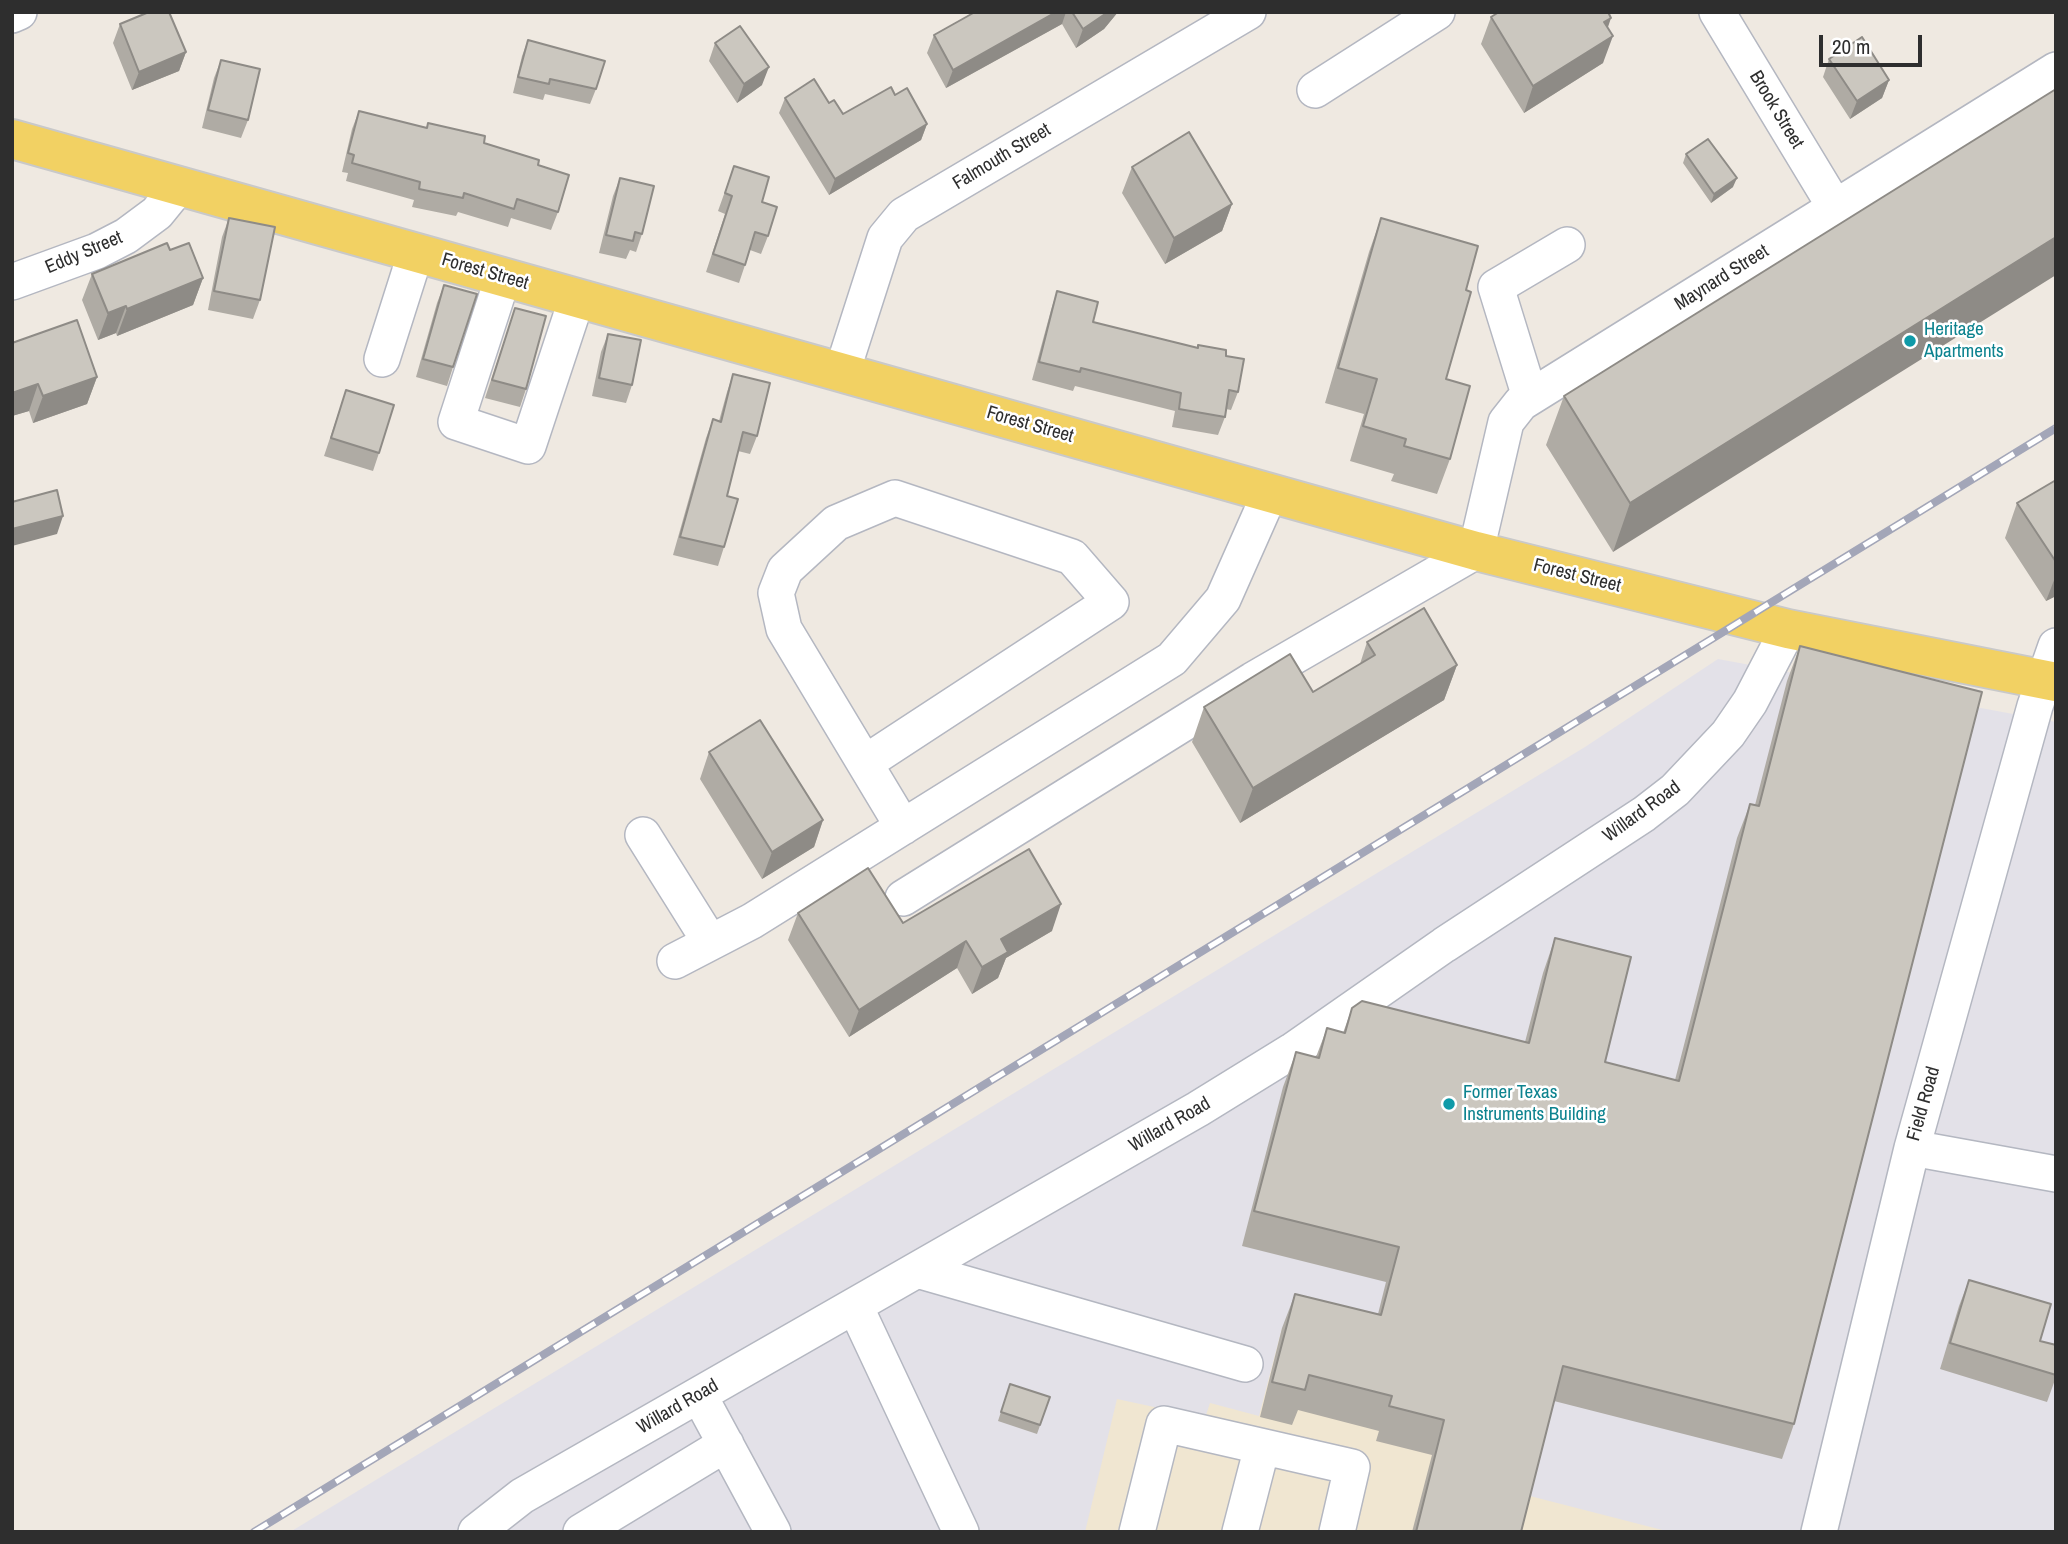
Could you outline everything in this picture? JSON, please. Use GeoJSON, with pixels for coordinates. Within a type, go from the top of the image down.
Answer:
{"type":"FeatureCollection","features":[{"type":"Feature","properties":{"kind":"main road","name":"Forest Street"},"geometry":{"type":"LineString","coordinates":[[12,139],[1476,551],[1788,629],[2051,669]]}},
{"type":"Feature","properties":{"kind":"street"},"geometry":{"type":"LineString","coordinates":[[12,15],[19,12]]}},
{"type":"Feature","properties":{"kind":"street","name":"Falmouth Street"},"geometry":{"type":"LineString","coordinates":[[842,372],[885,238],[904,215],[1248,12]]}},
{"type":"Feature","properties":{"kind":"street"},"geometry":{"type":"LineString","coordinates":[[1315,90],[1437,12]]}},
{"type":"Feature","properties":{"kind":"street","name":"Brook Street"},"geometry":{"type":"LineString","coordinates":[[1717,12],[1835,207]]}},
{"type":"Feature","properties":{"kind":"street","name":"Maynard Street"},"geometry":{"type":"LineString","coordinates":[[1476,551],[1506,422],[1514,409],[2056,70]]}},
{"type":"Feature","properties":{"kind":"street","name":"Eddy Street"},"geometry":{"type":"LineString","coordinates":[[12,282],[97,251],[126,236],[157,213],[179,186]]}},
{"type":"Feature","properties":{"kind":"street"},"geometry":{"type":"LineString","coordinates":[[1530,397],[1496,286],[1567,245]]}},
{"type":"Feature","properties":{"kind":"street"},"geometry":{"type":"LineString","coordinates":[[382,359],[416,252]]}},
{"type":"Feature","properties":{"kind":"street"},"geometry":{"type":"LineString","coordinates":[[503,276],[456,422],[528,446],[577,298]]}},
{"type":"Feature","properties":{"kind":"street"},"geometry":{"type":"LineString","coordinates":[[675,961],[752,921],[1172,659],[1223,599],[1270,493]]}},
{"type":"Feature","properties":{"kind":"street"},"geometry":{"type":"LineString","coordinates":[[865,763],[1111,602],[1072,557],[895,498],[835,523],[785,570],[776,593],[784,629],[902,827]]}},
{"type":"Feature","properties":{"kind":"street"},"geometry":{"type":"LineString","coordinates":[[903,898],[1253,680],[1476,551]]}},
{"type":"Feature","properties":{"kind":"street","name":"Willard Road"},"geometry":{"type":"LineString","coordinates":[[476,1532],[522,1496],[1198,1109],[1292,1051],[1444,945],[1644,814],[1675,790],[1728,734],[1750,702],[1788,629]]}},
{"type":"Feature","properties":{"kind":"street","name":"Field Road"},"geometry":{"type":"LineString","coordinates":[[1819,1532],[1912,1148],[2051,669]]}},
{"type":"Feature","properties":{"kind":"street"},"geometry":{"type":"LineString","coordinates":[[643,835],[710,942]]}},
{"type":"Feature","properties":{"kind":"street"},"geometry":{"type":"LineString","coordinates":[[1912,1148],[2056,1174]]}},
{"type":"Feature","properties":{"kind":"street"},"geometry":{"type":"LineString","coordinates":[[918,1270],[1245,1364]]}},
{"type":"Feature","properties":{"kind":"street"},"geometry":{"type":"LineString","coordinates":[[855,1306],[961,1532]]}},
{"type":"Feature","properties":{"kind":"street"},"geometry":{"type":"LineString","coordinates":[[699,1395],[774,1532]]}},
{"type":"Feature","properties":{"kind":"street"},"geometry":{"type":"LineString","coordinates":[[1137,1532],[1164,1424],[1352,1468],[1337,1532]]}},
{"type":"Feature","properties":{"kind":"street"},"geometry":{"type":"LineString","coordinates":[[581,1532],[726,1444]]}},
{"type":"Feature","properties":{"kind":"street"},"geometry":{"type":"LineString","coordinates":[[1240,1532],[1262,1447]]}},
{"type":"Feature","properties":{"kind":"shaded area"},"geometry":{"type":"Polygon","coordinates":[[[1718,659],[2056,722],[2056,1532],[290,1532],[1585,747],[1718,659]]]}},
{"type":"Feature","properties":{"kind":"shaded area"},"geometry":{"type":"Polygon","coordinates":[[[1282,1328],[1369,1350],[1526,1495],[1670,1532],[1085,1532],[1117,1399],[1205,1418],[1210,1403],[1259,1416],[1282,1328]]]}},
{"type":"Feature","properties":{"kind":"building"},"geometry":{"type":"Polygon","coordinates":[[[149,12],[169,12],[186,52],[139,72],[120,24],[149,12]]]}},
{"type":"Feature","properties":{"kind":"building"},"geometry":{"type":"Polygon","coordinates":[[[975,12],[1056,12],[953,70],[934,35],[975,12]]]}},
{"type":"Feature","properties":{"kind":"building"},"geometry":{"type":"Polygon","coordinates":[[[1072,12],[1108,12],[1083,29],[1072,12]]]}},
{"type":"Feature","properties":{"kind":"building"},"geometry":{"type":"Polygon","coordinates":[[[1499,12],[1608,12],[1611,18],[1604,22],[1613,36],[1533,86],[1491,17],[1499,12]]]}},
{"type":"Feature","properties":{"kind":"building"},"geometry":{"type":"Polygon","coordinates":[[[740,26],[769,67],[744,84],[715,43],[740,26]]]}},
{"type":"Feature","properties":{"kind":"building"},"geometry":{"type":"Polygon","coordinates":[[[1862,37],[1889,80],[1857,101],[1829,59],[1862,37]]]}},
{"type":"Feature","properties":{"kind":"building"},"geometry":{"type":"Polygon","coordinates":[[[528,40],[605,61],[596,89],[550,79],[549,84],[518,77],[528,40]]]}},
{"type":"Feature","properties":{"kind":"building"},"geometry":{"type":"Polygon","coordinates":[[[221,60],[260,69],[248,120],[208,110],[221,60]]]}},
{"type":"Feature","properties":{"kind":"building"},"geometry":{"type":"Polygon","coordinates":[[[814,79],[829,103],[834,100],[843,114],[891,87],[895,95],[907,88],[927,124],[835,179],[785,98],[814,79]]]}},
{"type":"Feature","properties":{"kind":"building"},"geometry":{"type":"Polygon","coordinates":[[[2056,89],[2056,237],[1630,503],[1564,396],[2056,89]]]}},
{"type":"Feature","properties":{"kind":"building"},"geometry":{"type":"Polygon","coordinates":[[[359,111],[427,128],[428,123],[485,136],[484,143],[539,160],[538,165],[569,175],[558,212],[517,199],[514,209],[464,193],[463,198],[419,189],[420,182],[352,163],[354,155],[348,153],[359,111]]]}},
{"type":"Feature","properties":{"kind":"building"},"geometry":{"type":"Polygon","coordinates":[[[1189,132],[1232,204],[1174,238],[1132,167],[1189,132]]]}},
{"type":"Feature","properties":{"kind":"building"},"geometry":{"type":"Polygon","coordinates":[[[1708,139],[1737,178],[1714,194],[1686,154],[1708,139]]]}},
{"type":"Feature","properties":{"kind":"building"},"geometry":{"type":"Polygon","coordinates":[[[734,166],[769,177],[762,202],[777,207],[768,236],[755,232],[745,265],[713,254],[732,196],[725,193],[734,166]]]}},
{"type":"Feature","properties":{"kind":"building"},"geometry":{"type":"Polygon","coordinates":[[[620,178],[654,186],[642,234],[635,232],[633,241],[606,235],[620,178]]]}},
{"type":"Feature","properties":{"kind":"building"},"geometry":{"type":"Polygon","coordinates":[[[229,218],[275,227],[260,300],[214,291],[229,218]]]}},
{"type":"Feature","properties":{"kind":"building"},"geometry":{"type":"Polygon","coordinates":[[[1381,218],[1478,246],[1466,290],[1471,292],[1446,379],[1470,386],[1450,459],[1404,446],[1406,439],[1363,426],[1377,379],[1338,368],[1381,218]]]}},
{"type":"Feature","properties":{"kind":"building"},"geometry":{"type":"Polygon","coordinates":[[[167,243],[170,250],[189,243],[203,278],[127,309],[126,306],[108,313],[92,274],[167,243]]]}},
{"type":"Feature","properties":{"kind":"building"},"geometry":{"type":"Polygon","coordinates":[[[444,285],[477,294],[453,367],[423,359],[444,285]]]}},
{"type":"Feature","properties":{"kind":"building"},"geometry":{"type":"Polygon","coordinates":[[[1057,291],[1098,302],[1093,322],[1198,348],[1198,345],[1226,350],[1226,356],[1244,359],[1238,392],[1229,390],[1225,417],[1179,409],[1181,393],[1081,368],[1080,372],[1039,362],[1057,291]]]}},
{"type":"Feature","properties":{"kind":"building"},"geometry":{"type":"Polygon","coordinates":[[[515,308],[546,316],[526,389],[492,380],[515,308]]]}},
{"type":"Feature","properties":{"kind":"building"},"geometry":{"type":"Polygon","coordinates":[[[77,320],[97,377],[43,396],[38,384],[12,393],[12,343],[77,320]]]}},
{"type":"Feature","properties":{"kind":"building"},"geometry":{"type":"Polygon","coordinates":[[[608,334],[641,340],[632,385],[599,378],[608,334]]]}},
{"type":"Feature","properties":{"kind":"building"},"geometry":{"type":"Polygon","coordinates":[[[733,374],[770,383],[757,436],[743,432],[727,496],[738,499],[724,547],[680,537],[713,419],[721,422],[733,374]]]}},
{"type":"Feature","properties":{"kind":"building"},"geometry":{"type":"Polygon","coordinates":[[[346,390],[394,405],[379,453],[331,438],[346,390]]]}},
{"type":"Feature","properties":{"kind":"building"},"geometry":{"type":"Polygon","coordinates":[[[2056,480],[2056,562],[2017,503],[2056,480]]]}},
{"type":"Feature","properties":{"kind":"building"},"geometry":{"type":"Polygon","coordinates":[[[57,490],[63,516],[12,529],[12,502],[57,490]]]}},
{"type":"Feature","properties":{"kind":"building"},"geometry":{"type":"Polygon","coordinates":[[[1424,608],[1457,665],[1253,788],[1204,707],[1290,654],[1313,692],[1375,655],[1367,642],[1424,608]]]}},
{"type":"Feature","properties":{"kind":"building","name":"Former Texas Instruments Building"},"geometry":{"type":"Polygon","coordinates":[[[1800,646],[1982,692],[1794,1424],[1563,1366],[1521,1532],[1416,1532],[1444,1420],[1389,1406],[1392,1396],[1309,1375],[1305,1390],[1272,1382],[1295,1294],[1381,1315],[1399,1247],[1254,1211],[1296,1052],[1319,1058],[1327,1028],[1345,1033],[1352,1008],[1362,1001],[1529,1043],[1555,938],[1631,957],[1605,1062],[1679,1081],[1750,804],[1759,806],[1800,646]]]}},
{"type":"Feature","properties":{"kind":"building"},"geometry":{"type":"Polygon","coordinates":[[[760,720],[823,820],[772,852],[709,752],[760,720]]]}},
{"type":"Feature","properties":{"kind":"building"},"geometry":{"type":"Polygon","coordinates":[[[1029,849],[1061,904],[1001,939],[1008,952],[982,967],[966,941],[859,1010],[798,913],[868,868],[903,923],[1029,849]]]}},
{"type":"Feature","properties":{"kind":"building"},"geometry":{"type":"Polygon","coordinates":[[[1969,1280],[2051,1304],[2040,1341],[2056,1345],[2056,1375],[1950,1343],[1969,1280]]]}},
{"type":"Feature","properties":{"kind":"building"},"geometry":{"type":"Polygon","coordinates":[[[1010,1384],[1050,1397],[1040,1425],[1001,1412],[1010,1384]]]}},
{"type":"Feature","properties":{"kind":"railway"},"geometry":{"type":"LineString","coordinates":[[254,1532],[2056,428]]}},
{"type":"Feature","properties":{"kind":"place","name":"Heritage Apartments"},"geometry":{"type":"Point","coordinates":[1910,341]}},
{"type":"Feature","properties":{"kind":"place","name":"Former Texas Instruments Building"},"geometry":{"type":"Point","coordinates":[1449,1104]}}]}
